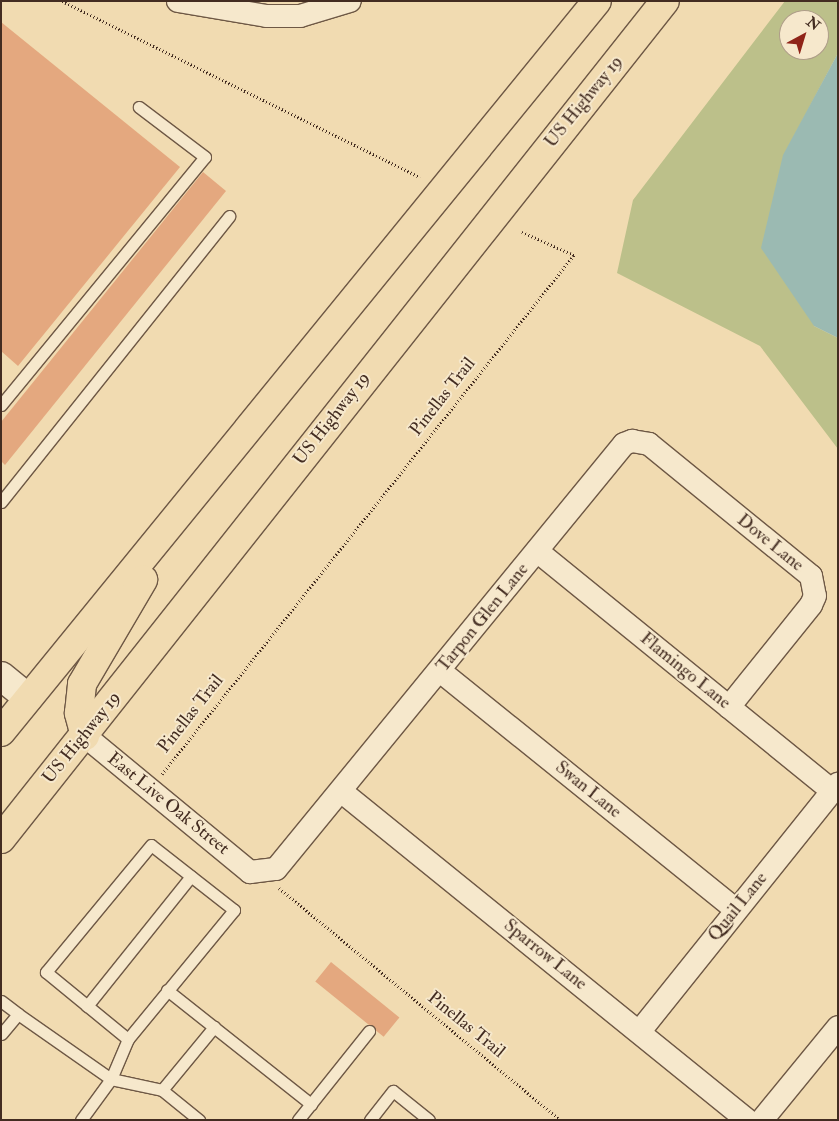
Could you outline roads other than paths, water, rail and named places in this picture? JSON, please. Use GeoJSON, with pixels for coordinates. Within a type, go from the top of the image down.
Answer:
{"type":"FeatureCollection","features":[{"type":"Feature","properties":{"kind":"highway"},"geometry":{"type":"LineString","coordinates":[[1,732],[597,1]]}},
{"type":"Feature","properties":{"kind":"highway","name":"US Highway 19"},"geometry":{"type":"LineString","coordinates":[[1,839],[85,736],[665,1]]}},
{"type":"Feature","properties":{"kind":"highway"},"geometry":{"type":"LineString","coordinates":[[85,736],[79,713],[82,684],[186,507]]}},
{"type":"Feature","properties":{"kind":"street"},"geometry":{"type":"LineString","coordinates":[[178,1],[268,16],[300,16],[350,1]]}},
{"type":"Feature","properties":{"kind":"street","name":"Tarpon Glen Lane"},"geometry":{"type":"LineString","coordinates":[[276,869],[342,792],[624,444]]}},
{"type":"Feature","properties":{"kind":"street","name":"Dove Lane"},"geometry":{"type":"LineString","coordinates":[[624,444],[649,444],[811,576],[815,596],[811,605],[729,707]]}},
{"type":"Feature","properties":{"kind":"street","name":"Flamingo Lane"},"geometry":{"type":"LineString","coordinates":[[537,551],[729,707],[835,787]]}},
{"type":"Feature","properties":{"kind":"street","name":"Swan Lane"},"geometry":{"type":"LineString","coordinates":[[440,671],[735,909]]}},
{"type":"Feature","properties":{"kind":"street"},"geometry":{"type":"LineString","coordinates":[[1,676],[28,698]]}},
{"type":"Feature","properties":{"kind":"street","name":"East Live Oak Street"},"geometry":{"type":"LineString","coordinates":[[85,736],[250,872],[276,869]]}},
{"type":"Feature","properties":{"kind":"street","name":"Quail Lane"},"geometry":{"type":"LineString","coordinates":[[640,1032],[735,909],[835,787]]}},
{"type":"Feature","properties":{"kind":"street","name":"Sparrow Lane"},"geometry":{"type":"LineString","coordinates":[[342,792],[747,1120]]}},
{"type":"Feature","properties":{"kind":"street"},"geometry":{"type":"LineString","coordinates":[[762,1120],[838,1027]]}},
{"type":"Feature","properties":{"kind":"lane"},"geometry":{"type":"LineString","coordinates":[[1,405],[205,158],[139,107]]}},
{"type":"Feature","properties":{"kind":"lane"},"geometry":{"type":"LineString","coordinates":[[1,502],[229,216]]}},
{"type":"Feature","properties":{"kind":"lane"},"geometry":{"type":"LineString","coordinates":[[81,1120],[111,1079],[128,1039],[234,910],[152,845],[46,972],[128,1039]]}},
{"type":"Feature","properties":{"kind":"lane"},"geometry":{"type":"LineString","coordinates":[[87,1006],[191,876]]}},
{"type":"Feature","properties":{"kind":"lane"},"geometry":{"type":"LineString","coordinates":[[168,990],[311,1104]]}},
{"type":"Feature","properties":{"kind":"lane"},"geometry":{"type":"LineString","coordinates":[[1,1001],[111,1079],[162,1090],[199,1120]]}},
{"type":"Feature","properties":{"kind":"lane"},"geometry":{"type":"LineString","coordinates":[[1,1034],[18,1014]]}},
{"type":"Feature","properties":{"kind":"lane"},"geometry":{"type":"LineString","coordinates":[[162,1090],[214,1027]]}},
{"type":"Feature","properties":{"kind":"lane"},"geometry":{"type":"LineString","coordinates":[[298,1120],[369,1031]]}},
{"type":"Feature","properties":{"kind":"lane"},"geometry":{"type":"LineString","coordinates":[[370,1120],[393,1091],[427,1119]]}},
{"type":"Feature","properties":{"kind":"water"},"geometry":{"type":"Polygon","coordinates":[[[838,53],[838,338],[814,326],[761,248],[783,155],[838,53]]]}}]}
